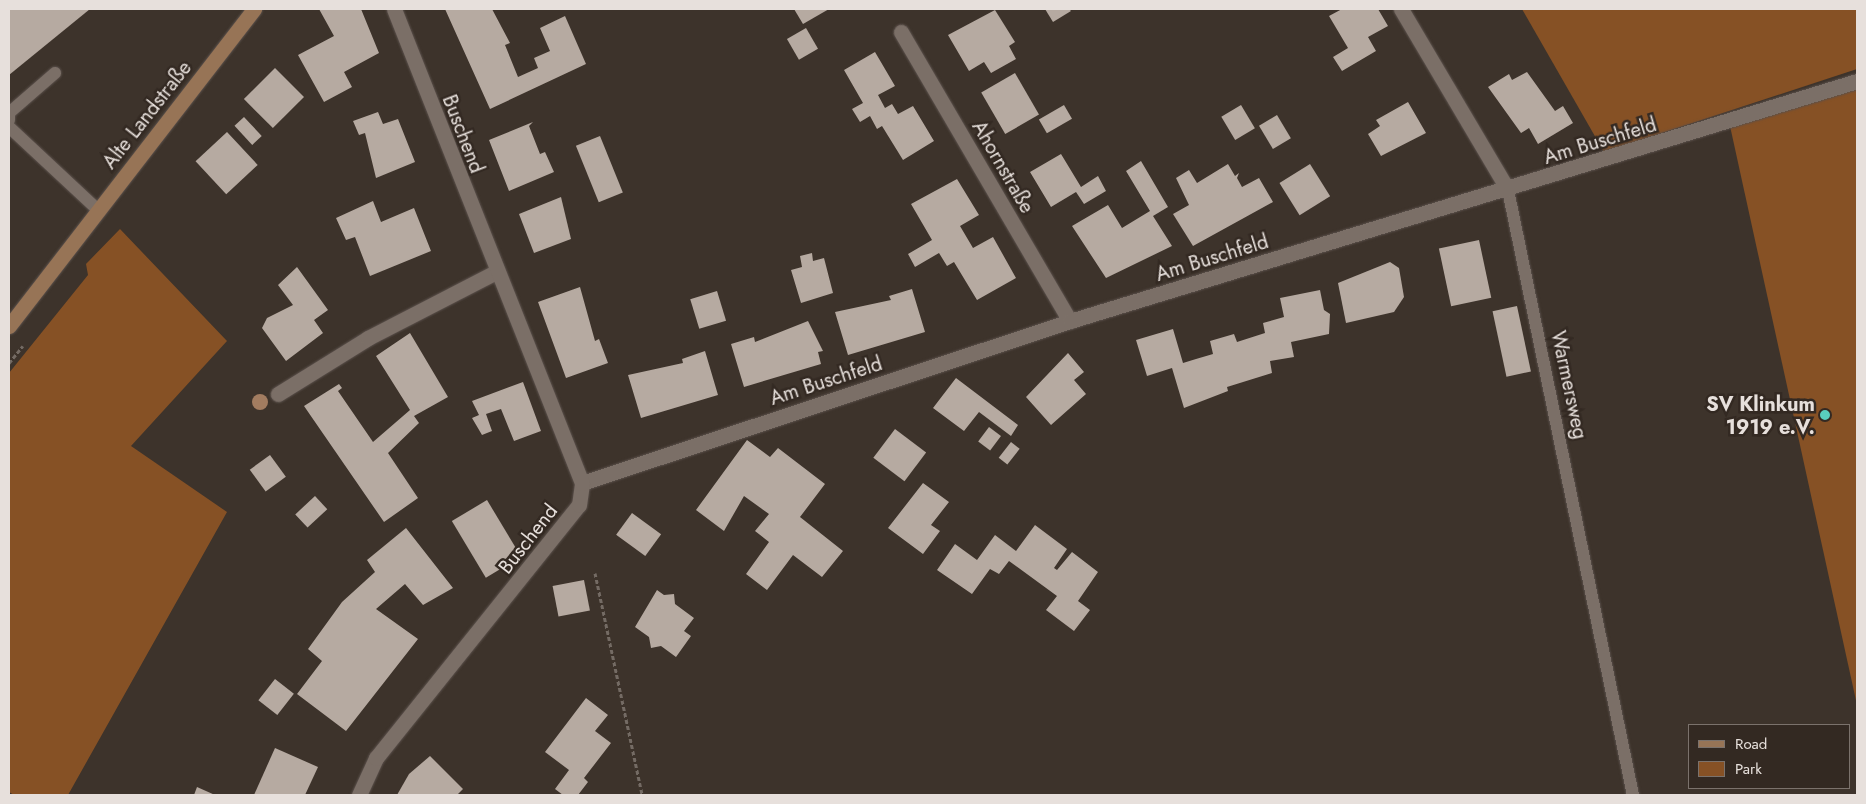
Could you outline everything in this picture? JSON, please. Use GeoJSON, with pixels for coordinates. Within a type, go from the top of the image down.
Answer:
{"type":"FeatureCollection","features":[{"type":"Feature","properties":{"kind":"main road","name":"Alte Landstraße"},"geometry":{"type":"LineString","coordinates":[[9,326],[254,9]]}},
{"type":"Feature","properties":{"kind":"street","name":"Buschend"},"geometry":{"type":"LineString","coordinates":[[359,795],[376,758],[579,505],[582,483],[496,272],[394,9]]}},
{"type":"Feature","properties":{"kind":"street","name":"Warmersweg"},"geometry":{"type":"LineString","coordinates":[[1401,9],[1508,190]]}},
{"type":"Feature","properties":{"kind":"street","name":"Ahornstraße"},"geometry":{"type":"LineString","coordinates":[[900,32],[1070,321]]}},
{"type":"Feature","properties":{"kind":"street","name":"Am Buschfeld"},"geometry":{"type":"LineString","coordinates":[[582,483],[1070,321],[1508,190],[1857,81]]}},
{"type":"Feature","properties":{"kind":"street"},"geometry":{"type":"LineString","coordinates":[[278,394],[368,338],[496,272]]}},
{"type":"Feature","properties":{"kind":"lane"},"geometry":{"type":"LineString","coordinates":[[9,120],[9,113],[55,73]]}},
{"type":"Feature","properties":{"kind":"lane"},"geometry":{"type":"LineString","coordinates":[[9,127],[99,210]]}},
{"type":"Feature","properties":{"kind":"lane","name":"Warmersweg"},"geometry":{"type":"LineString","coordinates":[[1508,190],[1633,795]]}},
{"type":"Feature","properties":{"kind":"path"},"geometry":{"type":"LineString","coordinates":[[595,572],[642,795]]}},
{"type":"Feature","properties":{"kind":"green space"},"geometry":{"type":"Polygon","coordinates":[[[1522,9],[1857,9],[1857,69],[1604,152],[1522,9]]]}},
{"type":"Feature","properties":{"kind":"green space","name":"SV Klinkum 1919 e.V."},"geometry":{"type":"Polygon","coordinates":[[[1857,87],[1857,705],[1730,126],[1857,87]]]}},
{"type":"Feature","properties":{"kind":"green space"},"geometry":{"type":"Polygon","coordinates":[[[120,229],[227,341],[131,446],[227,512],[68,795],[14,795],[9,792],[9,373],[88,275],[86,264],[120,229]]]}},
{"type":"Feature","properties":{"kind":"building"},"geometry":{"type":"Polygon","coordinates":[[[9,9],[90,9],[9,75],[9,9]]]}},
{"type":"Feature","properties":{"kind":"building"},"geometry":{"type":"Polygon","coordinates":[[[319,9],[361,9],[379,53],[344,72],[352,87],[324,102],[298,55],[334,36],[319,9]]]}},
{"type":"Feature","properties":{"kind":"building"},"geometry":{"type":"Polygon","coordinates":[[[445,9],[492,9],[510,43],[505,45],[518,77],[538,68],[534,58],[550,51],[540,28],[565,16],[586,64],[490,109],[445,9]]]}},
{"type":"Feature","properties":{"kind":"building"},"geometry":{"type":"Polygon","coordinates":[[[794,9],[829,9],[803,24],[794,9]]]}},
{"type":"Feature","properties":{"kind":"building"},"geometry":{"type":"Polygon","coordinates":[[[1045,9],[1069,9],[1071,11],[1053,22],[1045,9]]]}},
{"type":"Feature","properties":{"kind":"building"},"geometry":{"type":"Polygon","coordinates":[[[1342,9],[1378,9],[1388,26],[1368,37],[1376,51],[1342,71],[1333,57],[1348,48],[1329,16],[1342,9]]]}},
{"type":"Feature","properties":{"kind":"building"},"geometry":{"type":"Polygon","coordinates":[[[995,10],[1015,42],[1009,46],[1016,59],[991,73],[984,62],[969,71],[948,35],[995,10]]]}},
{"type":"Feature","properties":{"kind":"building"},"geometry":{"type":"Polygon","coordinates":[[[806,28],[818,49],[799,60],[787,39],[806,28]]]}},
{"type":"Feature","properties":{"kind":"building"},"geometry":{"type":"Polygon","coordinates":[[[875,52],[895,86],[878,95],[885,108],[892,104],[898,114],[913,106],[934,141],[903,160],[882,126],[877,129],[870,116],[860,122],[852,109],[863,103],[844,70],[875,52]]]}},
{"type":"Feature","properties":{"kind":"building"},"geometry":{"type":"Polygon","coordinates":[[[275,68],[304,97],[273,128],[244,99],[275,68]]]}},
{"type":"Feature","properties":{"kind":"building"},"geometry":{"type":"Polygon","coordinates":[[[1527,72],[1555,111],[1563,106],[1573,123],[1538,144],[1529,128],[1521,133],[1488,87],[1509,74],[1512,80],[1527,72]]]}},
{"type":"Feature","properties":{"kind":"building"},"geometry":{"type":"Polygon","coordinates":[[[1015,73],[1039,115],[1005,134],[981,92],[1015,73]]]}},
{"type":"Feature","properties":{"kind":"building"},"geometry":{"type":"Polygon","coordinates":[[[1408,102],[1426,133],[1381,156],[1368,134],[1380,126],[1376,120],[1408,102]]]}},
{"type":"Feature","properties":{"kind":"building"},"geometry":{"type":"Polygon","coordinates":[[[1064,105],[1072,119],[1047,133],[1039,120],[1064,105]]]}},
{"type":"Feature","properties":{"kind":"building"},"geometry":{"type":"Polygon","coordinates":[[[1241,105],[1255,128],[1235,140],[1221,117],[1241,105]]]}},
{"type":"Feature","properties":{"kind":"building"},"geometry":{"type":"Polygon","coordinates":[[[378,112],[383,124],[398,119],[415,162],[376,178],[365,133],[359,135],[353,121],[378,112]]]}},
{"type":"Feature","properties":{"kind":"building"},"geometry":{"type":"Polygon","coordinates":[[[1277,115],[1291,138],[1273,149],[1259,126],[1277,115]]]}},
{"type":"Feature","properties":{"kind":"building"},"geometry":{"type":"Polygon","coordinates":[[[244,117],[262,136],[252,145],[234,126],[244,117]]]}},
{"type":"Feature","properties":{"kind":"building"},"geometry":{"type":"Polygon","coordinates":[[[533,122],[529,126],[540,154],[545,152],[554,172],[509,191],[489,140],[533,122]]]}},
{"type":"Feature","properties":{"kind":"building"},"geometry":{"type":"Polygon","coordinates":[[[227,132],[258,165],[226,194],[196,161],[227,132]]]}},
{"type":"Feature","properties":{"kind":"building"},"geometry":{"type":"Polygon","coordinates":[[[600,136],[623,193],[599,202],[576,146],[600,136]]]}},
{"type":"Feature","properties":{"kind":"building"},"geometry":{"type":"Polygon","coordinates":[[[1061,154],[1081,187],[1098,176],[1106,191],[1084,204],[1076,192],[1051,207],[1030,172],[1061,154]]]}},
{"type":"Feature","properties":{"kind":"building"},"geometry":{"type":"Polygon","coordinates":[[[1141,161],[1168,207],[1153,216],[1172,246],[1106,278],[1072,226],[1108,205],[1122,228],[1150,211],[1126,171],[1141,161]]]}},
{"type":"Feature","properties":{"kind":"building"},"geometry":{"type":"Polygon","coordinates":[[[1228,164],[1235,176],[1239,173],[1237,178],[1242,187],[1259,178],[1273,202],[1193,246],[1173,214],[1189,205],[1176,178],[1189,170],[1197,183],[1228,164]]]}},
{"type":"Feature","properties":{"kind":"building"},"geometry":{"type":"Polygon","coordinates":[[[1310,164],[1330,196],[1300,215],[1279,183],[1310,164]]]}},
{"type":"Feature","properties":{"kind":"building"},"geometry":{"type":"Polygon","coordinates":[[[957,179],[979,215],[960,226],[973,248],[993,237],[1016,278],[977,300],[954,262],[947,266],[939,253],[915,267],[908,254],[932,240],[911,204],[957,179]]]}},
{"type":"Feature","properties":{"kind":"building"},"geometry":{"type":"Polygon","coordinates":[[[561,197],[571,239],[534,253],[519,214],[561,197]]]}},
{"type":"Feature","properties":{"kind":"building"},"geometry":{"type":"Polygon","coordinates":[[[373,201],[381,222],[414,208],[431,251],[370,276],[355,237],[346,240],[336,218],[373,201]]]}},
{"type":"Feature","properties":{"kind":"building"},"geometry":{"type":"Polygon","coordinates":[[[1479,240],[1491,298],[1451,306],[1439,249],[1479,240]]]}},
{"type":"Feature","properties":{"kind":"building"},"geometry":{"type":"Polygon","coordinates":[[[812,253],[813,261],[824,258],[833,293],[801,303],[791,270],[802,267],[800,256],[812,253]]]}},
{"type":"Feature","properties":{"kind":"building"},"geometry":{"type":"Polygon","coordinates":[[[1390,262],[1399,268],[1404,297],[1394,312],[1346,323],[1338,283],[1390,262]]]}},
{"type":"Feature","properties":{"kind":"building"},"geometry":{"type":"Polygon","coordinates":[[[297,267],[328,310],[314,320],[323,333],[286,361],[262,328],[267,318],[293,305],[278,285],[297,267]]]}},
{"type":"Feature","properties":{"kind":"building"},"geometry":{"type":"Polygon","coordinates":[[[580,287],[595,341],[599,339],[608,363],[566,378],[538,302],[580,287]]]}},
{"type":"Feature","properties":{"kind":"building"},"geometry":{"type":"Polygon","coordinates":[[[912,289],[925,332],[848,355],[835,312],[891,300],[889,296],[912,289]]]}},
{"type":"Feature","properties":{"kind":"building"},"geometry":{"type":"Polygon","coordinates":[[[1320,290],[1324,310],[1330,314],[1329,334],[1291,342],[1294,357],[1270,361],[1272,373],[1227,387],[1228,391],[1184,408],[1172,368],[1147,376],[1136,340],[1173,329],[1183,363],[1213,354],[1210,341],[1234,334],[1237,342],[1265,333],[1263,323],[1284,317],[1280,298],[1320,290]]]}},
{"type":"Feature","properties":{"kind":"building"},"geometry":{"type":"Polygon","coordinates":[[[717,291],[726,321],[699,329],[690,299],[717,291]]]}},
{"type":"Feature","properties":{"kind":"building"},"geometry":{"type":"Polygon","coordinates":[[[1517,306],[1531,372],[1506,377],[1493,311],[1517,306]]]}},
{"type":"Feature","properties":{"kind":"building"},"geometry":{"type":"Polygon","coordinates":[[[808,321],[823,351],[818,352],[821,364],[744,387],[731,344],[754,337],[755,342],[808,321]]]}},
{"type":"Feature","properties":{"kind":"building"},"geometry":{"type":"Polygon","coordinates":[[[410,333],[448,397],[414,416],[419,423],[388,453],[418,498],[384,522],[304,406],[339,384],[342,388],[338,391],[373,442],[410,410],[376,356],[410,333]]]}},
{"type":"Feature","properties":{"kind":"building"},"geometry":{"type":"Polygon","coordinates":[[[705,351],[718,395],[641,418],[628,375],[683,363],[682,359],[705,351]]]}},
{"type":"Feature","properties":{"kind":"building"},"geometry":{"type":"Polygon","coordinates":[[[1068,353],[1084,372],[1074,380],[1086,394],[1051,425],[1026,397],[1068,353]]]}},
{"type":"Feature","properties":{"kind":"building"},"geometry":{"type":"Polygon","coordinates":[[[956,378],[1018,425],[1011,436],[979,412],[964,431],[933,408],[956,378]]]}},
{"type":"Feature","properties":{"kind":"building"},"geometry":{"type":"Polygon","coordinates":[[[523,382],[541,431],[514,441],[501,409],[486,414],[492,431],[482,435],[472,418],[479,415],[472,401],[523,382]]]}},
{"type":"Feature","properties":{"kind":"building"},"geometry":{"type":"Polygon","coordinates":[[[989,427],[1001,436],[990,450],[978,441],[989,427]]]}},
{"type":"Feature","properties":{"kind":"building"},"geometry":{"type":"Polygon","coordinates":[[[895,429],[926,452],[904,481],[873,458],[895,429]]]}},
{"type":"Feature","properties":{"kind":"building"},"geometry":{"type":"Polygon","coordinates":[[[747,440],[770,457],[778,448],[825,484],[800,517],[843,551],[822,577],[793,555],[767,590],[746,574],[769,542],[755,531],[769,514],[744,496],[724,531],[696,510],[747,440]]]}},
{"type":"Feature","properties":{"kind":"building"},"geometry":{"type":"Polygon","coordinates":[[[1011,442],[1020,449],[1007,465],[999,458],[1011,442]]]}},
{"type":"Feature","properties":{"kind":"building"},"geometry":{"type":"Polygon","coordinates":[[[270,455],[286,477],[266,492],[250,470],[270,455]]]}},
{"type":"Feature","properties":{"kind":"building"},"geometry":{"type":"Polygon","coordinates":[[[923,483],[949,502],[931,525],[940,531],[923,554],[888,528],[923,483]]]}},
{"type":"Feature","properties":{"kind":"building"},"geometry":{"type":"Polygon","coordinates":[[[315,496],[327,509],[308,528],[295,514],[315,496]]]}},
{"type":"Feature","properties":{"kind":"building"},"geometry":{"type":"Polygon","coordinates":[[[487,500],[521,557],[486,578],[452,521],[487,500]]]}},
{"type":"Feature","properties":{"kind":"building"},"geometry":{"type":"Polygon","coordinates":[[[632,513],[661,534],[645,556],[616,535],[632,513]]]}},
{"type":"Feature","properties":{"kind":"building"},"geometry":{"type":"Polygon","coordinates":[[[1035,525],[1067,549],[1054,568],[1057,570],[1072,552],[1098,572],[1078,601],[1090,610],[1074,631],[1046,610],[1057,596],[1009,561],[999,574],[990,569],[972,594],[937,570],[955,544],[977,560],[995,535],[1016,551],[1035,525]]]}},
{"type":"Feature","properties":{"kind":"building"},"geometry":{"type":"Polygon","coordinates":[[[406,528],[453,588],[423,605],[405,584],[376,609],[418,639],[346,731],[297,694],[322,661],[308,649],[342,602],[375,572],[367,560],[406,528]]]}},
{"type":"Feature","properties":{"kind":"building"},"geometry":{"type":"Polygon","coordinates":[[[584,580],[590,610],[559,617],[553,586],[584,580]]]}},
{"type":"Feature","properties":{"kind":"building"},"geometry":{"type":"Polygon","coordinates":[[[657,590],[664,595],[674,594],[675,604],[694,618],[684,631],[691,636],[676,657],[661,646],[651,648],[649,637],[635,627],[657,590]]]}},
{"type":"Feature","properties":{"kind":"building"},"geometry":{"type":"Polygon","coordinates":[[[275,679],[294,694],[277,715],[258,700],[275,679]]]}},
{"type":"Feature","properties":{"kind":"building"},"geometry":{"type":"Polygon","coordinates":[[[586,698],[608,715],[595,731],[611,743],[584,778],[588,782],[578,795],[563,795],[555,789],[569,770],[545,752],[586,698]]]}},
{"type":"Feature","properties":{"kind":"building"},"geometry":{"type":"Polygon","coordinates":[[[275,748],[318,767],[305,795],[254,795],[275,748]]]}},
{"type":"Feature","properties":{"kind":"building"},"geometry":{"type":"Polygon","coordinates":[[[430,756],[463,789],[457,795],[397,795],[409,774],[430,756]]]}},
{"type":"Feature","properties":{"kind":"building"},"geometry":{"type":"Polygon","coordinates":[[[197,787],[215,795],[194,795],[197,787]]]}},
{"type":"Feature","properties":{"kind":"place","name":"SV Klinkum 1919 e.V."},"geometry":{"type":"Point","coordinates":[1825,415]}}]}
